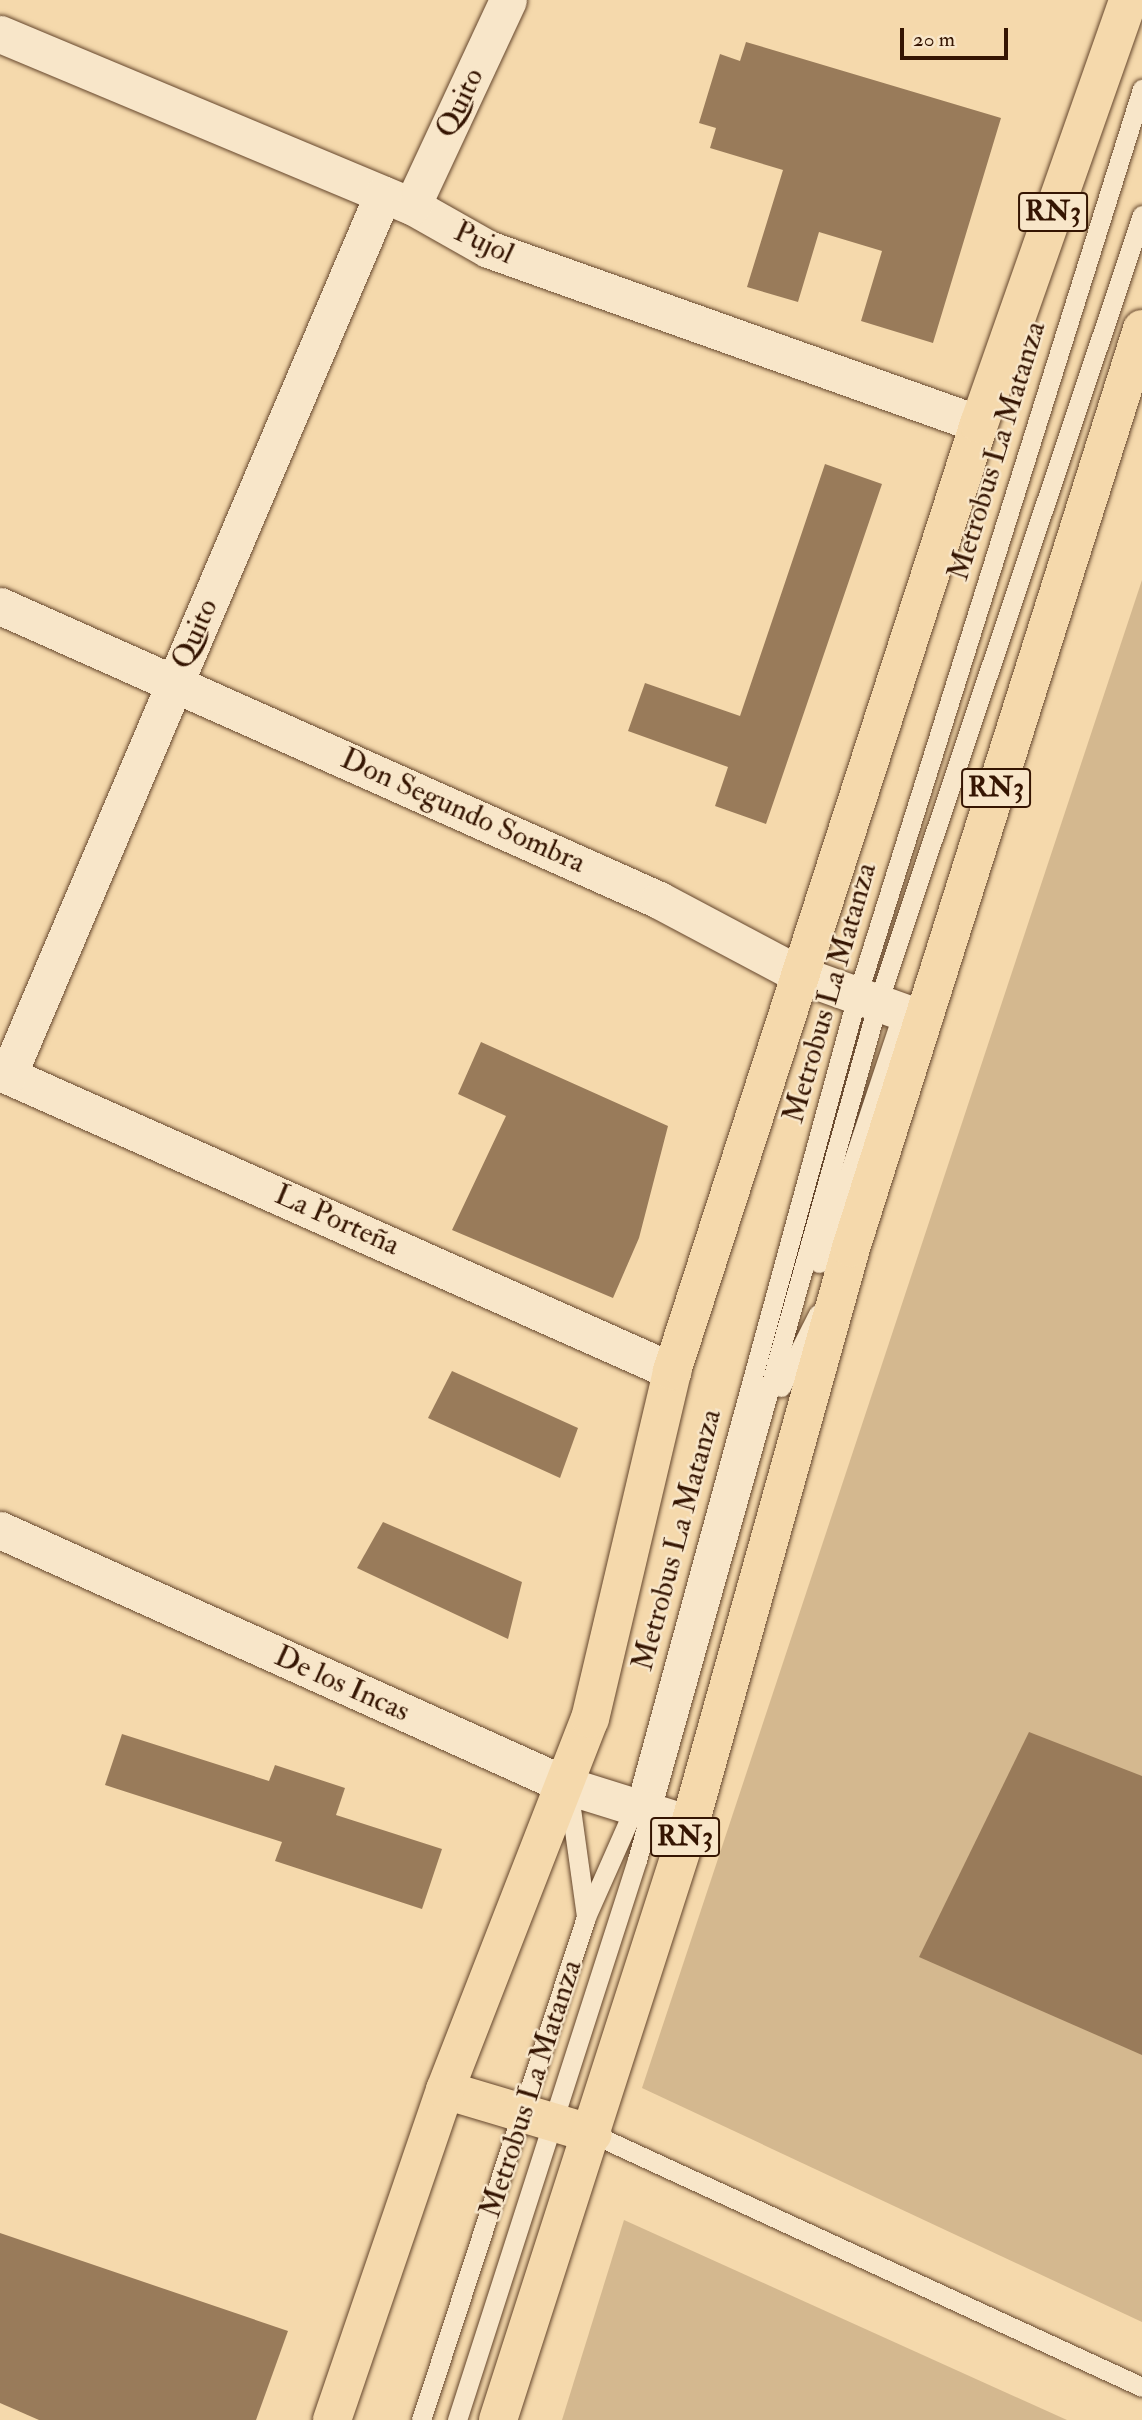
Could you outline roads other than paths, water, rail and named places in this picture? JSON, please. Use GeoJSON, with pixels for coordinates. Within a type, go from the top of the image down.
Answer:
{"type":"FeatureCollection","features":[{"type":"Feature","properties":{"kind":"main road","name":"RN3"},"geometry":{"type":"LineString","coordinates":[[332,2420],[445,2090],[568,1786],[590,1719],[672,1371],[798,974],[979,424],[1128,0]]}},
{"type":"Feature","properties":{"kind":"main road","name":"RN3"},"geometry":{"type":"LineString","coordinates":[[498,2420],[593,2134],[690,1824],[851,1248],[890,1007],[1142,329]]}},
{"type":"Feature","properties":{"kind":"main road"},"geometry":{"type":"LineString","coordinates":[[445,2090],[593,2134]]}},
{"type":"Feature","properties":{"kind":"street","name":"Quito"},"geometry":{"type":"LineString","coordinates":[[4,1073],[175,681],[398,200],[508,0]]}},
{"type":"Feature","properties":{"kind":"street","name":"Pujol"},"geometry":{"type":"LineString","coordinates":[[0,34],[398,200],[488,249],[979,424]]}},
{"type":"Feature","properties":{"kind":"street","name":"Don Segundo Sombra"},"geometry":{"type":"LineString","coordinates":[[0,606],[175,681],[659,900],[798,974],[890,1007]]}},
{"type":"Feature","properties":{"kind":"street","name":"La Porteña"},"geometry":{"type":"LineString","coordinates":[[4,1073],[672,1371]]}},
{"type":"Feature","properties":{"kind":"street","name":"De los Incas"},"geometry":{"type":"LineString","coordinates":[[0,1530],[568,1786],[643,1806],[690,1824]]}},
{"type":"Feature","properties":{"kind":"lane","name":"Metrobus La Matanza"},"geometry":{"type":"LineString","coordinates":[[754,1452],[770,1410],[890,1007],[1142,89]]}},
{"type":"Feature","properties":{"kind":"lane","name":"Metrobus La Matanza"},"geometry":{"type":"LineString","coordinates":[[457,2420],[537,2118],[586,1917],[643,1806],[890,1007],[1142,215]]}},
{"type":"Feature","properties":{"kind":"lane","name":"Metrobus La Matanza"},"geometry":{"type":"LineString","coordinates":[[421,2420],[537,2118],[643,1806],[890,1007]]}},
{"type":"Feature","properties":{"kind":"lane","name":"Metrobus La Matanza"},"geometry":{"type":"LineString","coordinates":[[770,1410],[851,1248]]}},
{"type":"Feature","properties":{"kind":"lane","name":"Metrobus La Matanza"},"geometry":{"type":"LineString","coordinates":[[568,1786],[586,1917]]}},
{"type":"Feature","properties":{"kind":"lane"},"geometry":{"type":"LineString","coordinates":[[593,2134],[1142,2387]]}}]}
